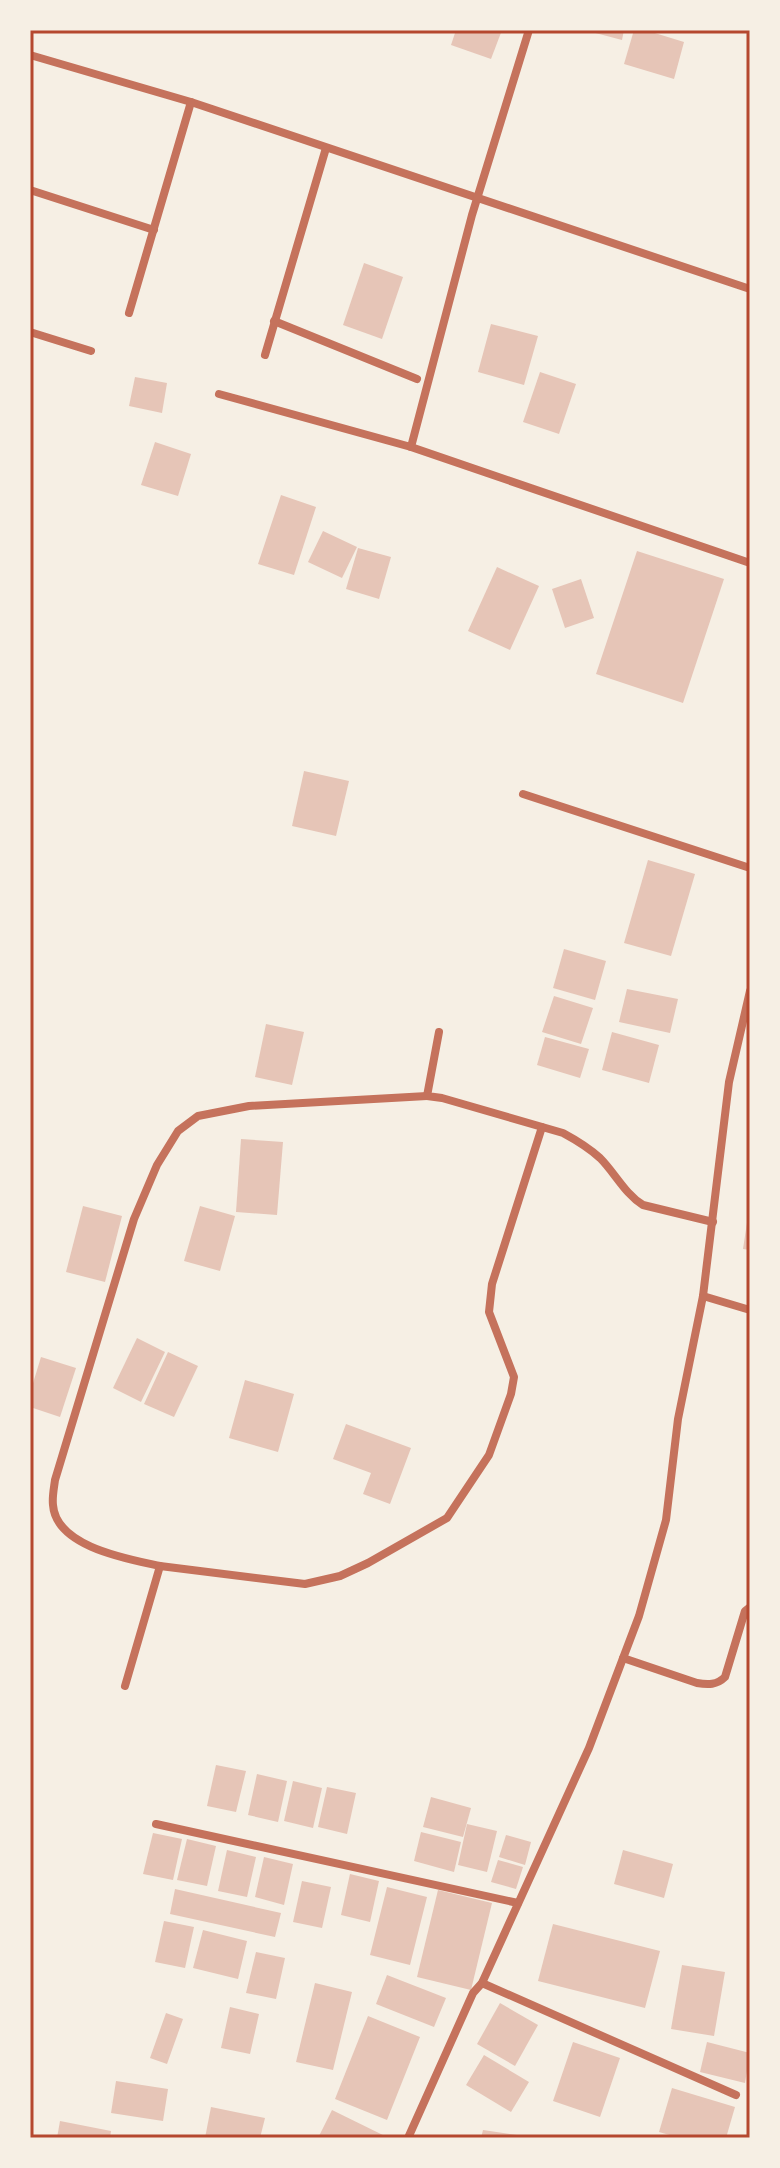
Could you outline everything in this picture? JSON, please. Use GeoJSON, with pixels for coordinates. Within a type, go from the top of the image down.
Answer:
{"type":"FeatureCollection","features":[{"type":"Feature","properties":{"kind":"street"},"geometry":{"type":"LineString","coordinates":[[411,447],[478,197],[529,30]]}},
{"type":"Feature","properties":{"kind":"street"},"geometry":{"type":"LineString","coordinates":[[30,55],[191,102],[750,289]]}},
{"type":"Feature","properties":{"kind":"street"},"geometry":{"type":"LineString","coordinates":[[129,313],[191,102]]}},
{"type":"Feature","properties":{"kind":"street"},"geometry":{"type":"LineString","coordinates":[[265,355],[326,148]]}},
{"type":"Feature","properties":{"kind":"street"},"geometry":{"type":"LineString","coordinates":[[30,190],[154,230]]}},
{"type":"Feature","properties":{"kind":"street"},"geometry":{"type":"LineString","coordinates":[[274,321],[417,379]]}},
{"type":"Feature","properties":{"kind":"street"},"geometry":{"type":"LineString","coordinates":[[30,332],[91,351]]}},
{"type":"Feature","properties":{"kind":"street"},"geometry":{"type":"LineString","coordinates":[[219,394],[411,447],[750,563]]}},
{"type":"Feature","properties":{"kind":"street"},"geometry":{"type":"LineString","coordinates":[[523,794],[750,868]]}},
{"type":"Feature","properties":{"kind":"street"},"geometry":{"type":"LineString","coordinates":[[408,2138],[589,1748],[639,1616],[666,1520],[678,1419],[703,1296],[729,1082],[750,991]]}},
{"type":"Feature","properties":{"kind":"street"},"geometry":{"type":"LineString","coordinates":[[427,1096],[439,1032]]}},
{"type":"Feature","properties":{"kind":"street"},"geometry":{"type":"LineString","coordinates":[[542,1127],[492,1284],[489,1312],[514,1377],[511,1394],[489,1455],[447,1518],[368,1563],[340,1576],[305,1584],[160,1566],[107,1554],[65,1531],[53,1508],[55,1480],[120,1259],[157,1165],[178,1131],[198,1116],[249,1106],[427,1096],[442,1098],[542,1127],[578,1141],[600,1158],[635,1201],[713,1222]]}},
{"type":"Feature","properties":{"kind":"street"},"geometry":{"type":"LineString","coordinates":[[703,1296],[750,1310]]}},
{"type":"Feature","properties":{"kind":"street"},"geometry":{"type":"LineString","coordinates":[[125,1686],[160,1566]]}},
{"type":"Feature","properties":{"kind":"street"},"geometry":{"type":"LineString","coordinates":[[623,1658],[697,1683],[707,1685],[721,1681],[725,1677],[745,1611],[750,1607]]}},
{"type":"Feature","properties":{"kind":"street"},"geometry":{"type":"LineString","coordinates":[[156,1824],[518,1903]]}},
{"type":"Feature","properties":{"kind":"street"},"geometry":{"type":"LineString","coordinates":[[482,1983],[736,2095]]}},
{"type":"Feature","properties":{"kind":"building"},"geometry":{"type":"Polygon","coordinates":[[[456,30],[502,30],[491,59],[451,45],[456,30]]]}},
{"type":"Feature","properties":{"kind":"building"},"geometry":{"type":"Polygon","coordinates":[[[584,30],[624,30],[622,40],[584,30]]]}},
{"type":"Feature","properties":{"kind":"building"},"geometry":{"type":"Polygon","coordinates":[[[634,30],[645,30],[684,42],[674,79],[624,64],[634,30]]]}},
{"type":"Feature","properties":{"kind":"building"},"geometry":{"type":"Polygon","coordinates":[[[364,263],[403,277],[382,339],[343,325],[364,263]]]}},
{"type":"Feature","properties":{"kind":"building"},"geometry":{"type":"Polygon","coordinates":[[[491,324],[538,336],[524,385],[478,372],[491,324]]]}},
{"type":"Feature","properties":{"kind":"building"},"geometry":{"type":"Polygon","coordinates":[[[540,372],[576,384],[559,434],[523,422],[540,372]]]}},
{"type":"Feature","properties":{"kind":"building"},"geometry":{"type":"Polygon","coordinates":[[[135,377],[167,383],[162,413],[129,406],[135,377]]]}},
{"type":"Feature","properties":{"kind":"building"},"geometry":{"type":"Polygon","coordinates":[[[155,442],[191,454],[178,496],[141,485],[155,442]]]}},
{"type":"Feature","properties":{"kind":"building"},"geometry":{"type":"Polygon","coordinates":[[[281,495],[316,507],[294,575],[258,564],[281,495]]]}},
{"type":"Feature","properties":{"kind":"building"},"geometry":{"type":"Polygon","coordinates":[[[323,531],[357,547],[342,578],[308,562],[323,531]]]}},
{"type":"Feature","properties":{"kind":"building"},"geometry":{"type":"Polygon","coordinates":[[[358,548],[391,557],[379,599],[346,589],[358,548]]]}},
{"type":"Feature","properties":{"kind":"building"},"geometry":{"type":"Polygon","coordinates":[[[637,551],[724,579],[683,703],[596,674],[637,551]]]}},
{"type":"Feature","properties":{"kind":"building"},"geometry":{"type":"Polygon","coordinates":[[[497,567],[539,586],[510,650],[468,631],[497,567]]]}},
{"type":"Feature","properties":{"kind":"building"},"geometry":{"type":"Polygon","coordinates":[[[581,579],[594,618],[565,628],[552,589],[581,579]]]}},
{"type":"Feature","properties":{"kind":"building"},"geometry":{"type":"Polygon","coordinates":[[[304,771],[349,781],[336,836],[292,826],[304,771]]]}},
{"type":"Feature","properties":{"kind":"building"},"geometry":{"type":"Polygon","coordinates":[[[648,860],[695,874],[671,956],[624,943],[648,860]]]}},
{"type":"Feature","properties":{"kind":"building"},"geometry":{"type":"Polygon","coordinates":[[[564,949],[606,961],[595,1000],[553,988],[564,949]]]}},
{"type":"Feature","properties":{"kind":"building"},"geometry":{"type":"Polygon","coordinates":[[[627,989],[678,999],[670,1033],[619,1022],[627,989]]]}},
{"type":"Feature","properties":{"kind":"building"},"geometry":{"type":"Polygon","coordinates":[[[554,996],[593,1008],[581,1044],[542,1032],[554,996]]]}},
{"type":"Feature","properties":{"kind":"building"},"geometry":{"type":"Polygon","coordinates":[[[266,1024],[304,1032],[292,1085],[255,1077],[266,1024]]]}},
{"type":"Feature","properties":{"kind":"building"},"geometry":{"type":"Polygon","coordinates":[[[612,1032],[659,1045],[649,1083],[602,1070],[612,1032]]]}},
{"type":"Feature","properties":{"kind":"building"},"geometry":{"type":"Polygon","coordinates":[[[545,1037],[589,1049],[580,1078],[537,1065],[545,1037]]]}},
{"type":"Feature","properties":{"kind":"building"},"geometry":{"type":"Polygon","coordinates":[[[241,1139],[283,1142],[277,1215],[236,1212],[241,1139]]]}},
{"type":"Feature","properties":{"kind":"building"},"geometry":{"type":"Polygon","coordinates":[[[83,1206],[122,1216],[105,1282],[66,1272],[83,1206]]]}},
{"type":"Feature","properties":{"kind":"building"},"geometry":{"type":"Polygon","coordinates":[[[200,1206],[235,1216],[220,1271],[184,1261],[200,1206]]]}},
{"type":"Feature","properties":{"kind":"building"},"geometry":{"type":"Polygon","coordinates":[[[750,1216],[750,1250],[743,1249],[750,1216]]]}},
{"type":"Feature","properties":{"kind":"building"},"geometry":{"type":"Polygon","coordinates":[[[137,1338],[165,1352],[141,1402],[113,1388],[137,1338]]]}},
{"type":"Feature","properties":{"kind":"building"},"geometry":{"type":"Polygon","coordinates":[[[168,1352],[198,1366],[174,1417],[144,1404],[168,1352]]]}},
{"type":"Feature","properties":{"kind":"building"},"geometry":{"type":"Polygon","coordinates":[[[41,1357],[76,1368],[60,1417],[30,1407],[30,1393],[41,1357]]]}},
{"type":"Feature","properties":{"kind":"building"},"geometry":{"type":"Polygon","coordinates":[[[245,1380],[294,1394],[278,1452],[229,1438],[245,1380]]]}},
{"type":"Feature","properties":{"kind":"building"},"geometry":{"type":"Polygon","coordinates":[[[346,1424],[411,1448],[390,1504],[363,1494],[371,1473],[333,1459],[346,1424]]]}},
{"type":"Feature","properties":{"kind":"building"},"geometry":{"type":"Polygon","coordinates":[[[216,1765],[246,1771],[236,1812],[207,1806],[216,1765]]]}},
{"type":"Feature","properties":{"kind":"building"},"geometry":{"type":"Polygon","coordinates":[[[257,1774],[287,1781],[278,1822],[248,1815],[257,1774]]]}},
{"type":"Feature","properties":{"kind":"building"},"geometry":{"type":"Polygon","coordinates":[[[293,1781],[322,1788],[313,1828],[284,1821],[293,1781]]]}},
{"type":"Feature","properties":{"kind":"building"},"geometry":{"type":"Polygon","coordinates":[[[327,1787],[356,1793],[347,1834],[318,1827],[327,1787]]]}},
{"type":"Feature","properties":{"kind":"building"},"geometry":{"type":"Polygon","coordinates":[[[431,1797],[471,1808],[463,1837],[423,1827],[431,1797]]]}},
{"type":"Feature","properties":{"kind":"building"},"geometry":{"type":"Polygon","coordinates":[[[467,1824],[497,1831],[487,1872],[458,1865],[467,1824]]]}},
{"type":"Feature","properties":{"kind":"building"},"geometry":{"type":"Polygon","coordinates":[[[421,1832],[461,1842],[454,1872],[414,1861],[421,1832]]]}},
{"type":"Feature","properties":{"kind":"building"},"geometry":{"type":"Polygon","coordinates":[[[153,1833],[182,1839],[173,1880],[143,1874],[153,1833]]]}},
{"type":"Feature","properties":{"kind":"building"},"geometry":{"type":"Polygon","coordinates":[[[506,1835],[531,1842],[525,1865],[499,1857],[506,1835]]]}},
{"type":"Feature","properties":{"kind":"building"},"geometry":{"type":"Polygon","coordinates":[[[187,1839],[216,1846],[207,1886],[177,1880],[187,1839]]]}},
{"type":"Feature","properties":{"kind":"building"},"geometry":{"type":"Polygon","coordinates":[[[227,1850],[256,1857],[247,1897],[218,1891],[227,1850]]]}},
{"type":"Feature","properties":{"kind":"building"},"geometry":{"type":"Polygon","coordinates":[[[623,1850],[673,1864],[664,1898],[614,1884],[623,1850]]]}},
{"type":"Feature","properties":{"kind":"building"},"geometry":{"type":"Polygon","coordinates":[[[264,1857],[293,1864],[284,1905],[255,1897],[264,1857]]]}},
{"type":"Feature","properties":{"kind":"building"},"geometry":{"type":"Polygon","coordinates":[[[498,1860],[523,1867],[516,1889],[491,1882],[498,1860]]]}},
{"type":"Feature","properties":{"kind":"building"},"geometry":{"type":"Polygon","coordinates":[[[350,1874],[379,1881],[370,1922],[341,1915],[350,1874]]]}},
{"type":"Feature","properties":{"kind":"building"},"geometry":{"type":"Polygon","coordinates":[[[302,1881],[331,1887],[322,1928],[293,1922],[302,1881]]]}},
{"type":"Feature","properties":{"kind":"building"},"geometry":{"type":"Polygon","coordinates":[[[387,1887],[427,1897],[410,1965],[370,1955],[387,1887]]]}},
{"type":"Feature","properties":{"kind":"building"},"geometry":{"type":"Polygon","coordinates":[[[175,1889],[281,1913],[275,1937],[170,1914],[175,1889]]]}},
{"type":"Feature","properties":{"kind":"building"},"geometry":{"type":"Polygon","coordinates":[[[438,1890],[492,1903],[471,1990],[417,1977],[438,1890]]]}},
{"type":"Feature","properties":{"kind":"building"},"geometry":{"type":"Polygon","coordinates":[[[164,1921],[194,1927],[185,1968],[155,1962],[164,1921]]]}},
{"type":"Feature","properties":{"kind":"building"},"geometry":{"type":"Polygon","coordinates":[[[553,1924],[660,1951],[645,2008],[538,1981],[553,1924]]]}},
{"type":"Feature","properties":{"kind":"building"},"geometry":{"type":"Polygon","coordinates":[[[203,1930],[247,1941],[238,1979],[193,1968],[203,1930]]]}},
{"type":"Feature","properties":{"kind":"building"},"geometry":{"type":"Polygon","coordinates":[[[256,1952],[285,1958],[276,1999],[246,1993],[256,1952]]]}},
{"type":"Feature","properties":{"kind":"building"},"geometry":{"type":"Polygon","coordinates":[[[682,1965],[725,1972],[714,2036],[671,2029],[682,1965]]]}},
{"type":"Feature","properties":{"kind":"building"},"geometry":{"type":"Polygon","coordinates":[[[387,1975],[446,1998],[434,2027],[376,2004],[387,1975]]]}},
{"type":"Feature","properties":{"kind":"building"},"geometry":{"type":"Polygon","coordinates":[[[315,1983],[352,1992],[333,2070],[296,2062],[315,1983]]]}},
{"type":"Feature","properties":{"kind":"building"},"geometry":{"type":"Polygon","coordinates":[[[500,2003],[538,2025],[515,2066],[477,2044],[500,2003]]]}},
{"type":"Feature","properties":{"kind":"building"},"geometry":{"type":"Polygon","coordinates":[[[230,2007],[259,2014],[250,2054],[221,2048],[230,2007]]]}},
{"type":"Feature","properties":{"kind":"building"},"geometry":{"type":"Polygon","coordinates":[[[166,2013],[183,2019],[167,2064],[150,2058],[166,2013]]]}},
{"type":"Feature","properties":{"kind":"building"},"geometry":{"type":"Polygon","coordinates":[[[368,2016],[420,2037],[387,2120],[335,2099],[368,2016]]]}},
{"type":"Feature","properties":{"kind":"building"},"geometry":{"type":"Polygon","coordinates":[[[573,2042],[620,2058],[600,2117],[553,2101],[573,2042]]]}},
{"type":"Feature","properties":{"kind":"building"},"geometry":{"type":"Polygon","coordinates":[[[707,2042],[750,2053],[745,2083],[700,2072],[707,2042]]]}},
{"type":"Feature","properties":{"kind":"building"},"geometry":{"type":"Polygon","coordinates":[[[484,2055],[529,2082],[511,2112],[466,2085],[484,2055]]]}},
{"type":"Feature","properties":{"kind":"building"},"geometry":{"type":"Polygon","coordinates":[[[116,2081],[168,2089],[163,2121],[111,2113],[116,2081]]]}},
{"type":"Feature","properties":{"kind":"building"},"geometry":{"type":"Polygon","coordinates":[[[672,2088],[735,2107],[726,2138],[680,2138],[659,2132],[672,2088]]]}},
{"type":"Feature","properties":{"kind":"building"},"geometry":{"type":"Polygon","coordinates":[[[211,2107],[265,2118],[260,2138],[205,2138],[211,2107]]]}},
{"type":"Feature","properties":{"kind":"building"},"geometry":{"type":"Polygon","coordinates":[[[332,2110],[389,2138],[318,2138],[332,2110]]]}},
{"type":"Feature","properties":{"kind":"building"},"geometry":{"type":"Polygon","coordinates":[[[60,2121],[111,2131],[110,2138],[57,2138],[60,2121]]]}},
{"type":"Feature","properties":{"kind":"building"},"geometry":{"type":"Polygon","coordinates":[[[483,2130],[524,2136],[481,2138],[483,2130]]]}}]}
